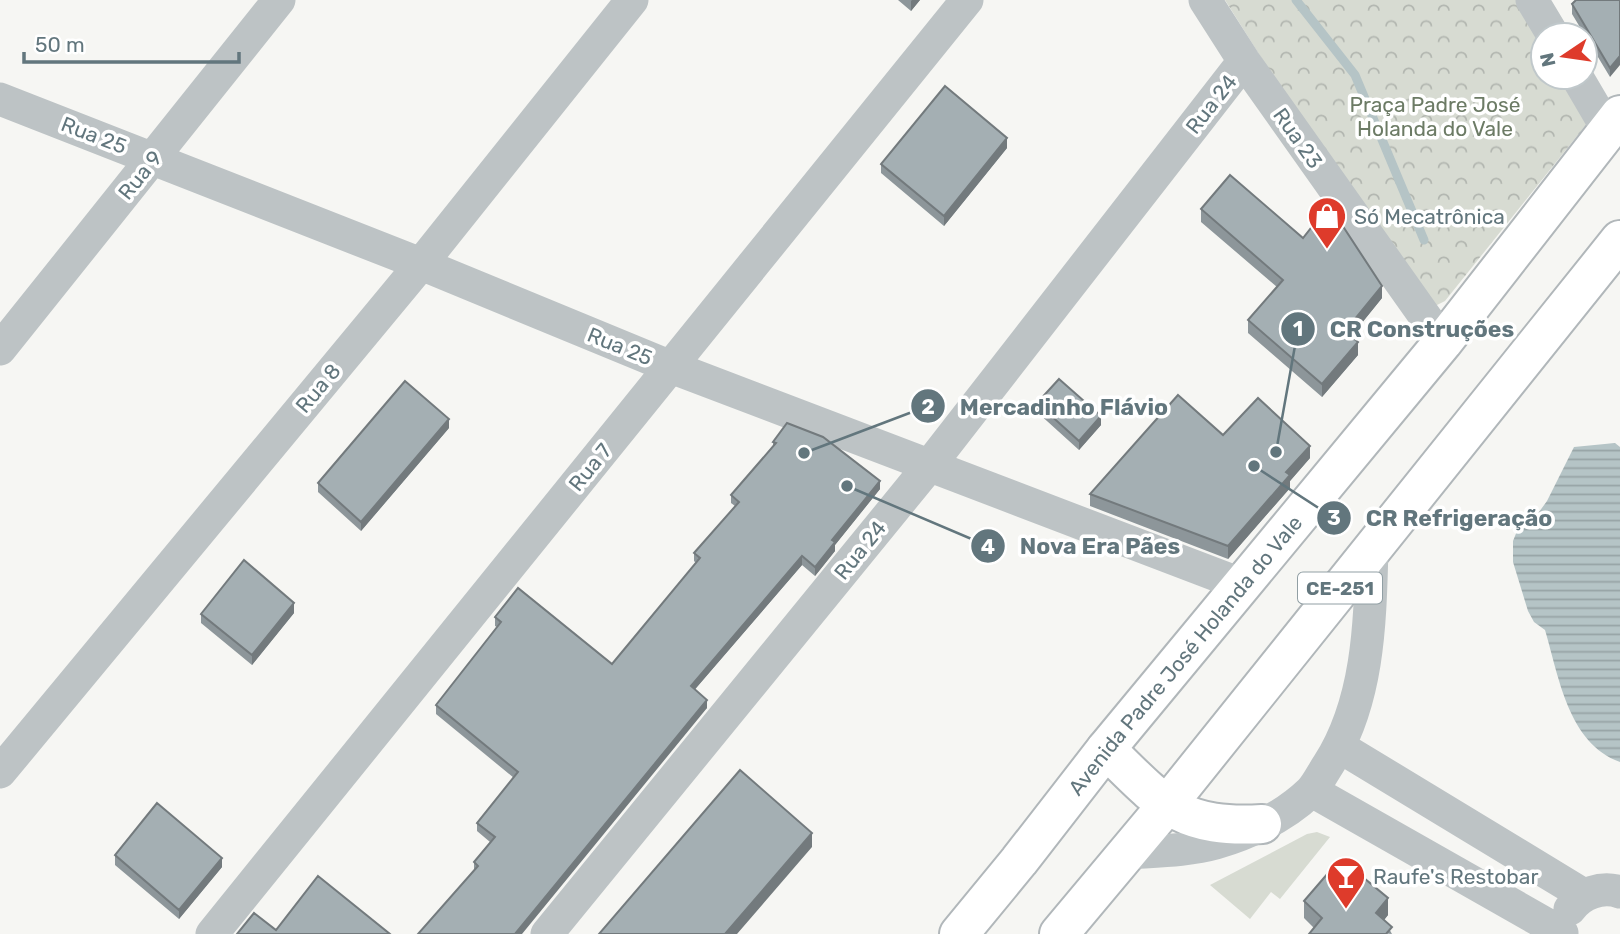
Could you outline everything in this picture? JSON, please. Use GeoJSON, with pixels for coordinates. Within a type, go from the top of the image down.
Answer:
{"type":"FeatureCollection","features":[{"type":"Feature","properties":{"kind":"main road","name":"Avenida Padre José Holanda do Vale"},"geometry":{"type":"LineString","coordinates":[[959,934],[1106,749],[1443,342],[1614,123]]}},
{"type":"Feature","properties":{"kind":"main road","name":"CE-251"},"geometry":{"type":"LineString","coordinates":[[1059,934],[1167,805],[1620,240]]}},
{"type":"Feature","properties":{"kind":"main road"},"geometry":{"type":"LineString","coordinates":[[1106,749],[1167,805],[1187,818],[1230,826],[1262,824]]}},
{"type":"Feature","properties":{"kind":"street","name":"Rua 9"},"geometry":{"type":"LineString","coordinates":[[0,349],[279,0]]}},
{"type":"Feature","properties":{"kind":"street","name":"Rua 8"},"geometry":{"type":"LineString","coordinates":[[0,772],[421,264],[632,0]]}},
{"type":"Feature","properties":{"kind":"street","name":"Rua 7"},"geometry":{"type":"LineString","coordinates":[[212,934],[967,0]]}},
{"type":"Feature","properties":{"kind":"street","name":"Rua 23"},"geometry":{"type":"LineString","coordinates":[[1205,0],[1244,61],[1443,342]]}},
{"type":"Feature","properties":{"kind":"street"},"geometry":{"type":"LineString","coordinates":[[1532,0],[1545,21]]}},
{"type":"Feature","properties":{"kind":"street","name":"Rua 24"},"geometry":{"type":"LineString","coordinates":[[547,934],[929,466],[1244,61]]}},
{"type":"Feature","properties":{"kind":"street"},"geometry":{"type":"LineString","coordinates":[[1588,91],[1614,123]]}},
{"type":"Feature","properties":{"kind":"street","name":"Rua 25"},"geometry":{"type":"LineString","coordinates":[[0,99],[421,264],[671,367],[1244,585]]}},
{"type":"Feature","properties":{"kind":"street"},"geometry":{"type":"LineString","coordinates":[[1126,853],[1213,844],[1262,824],[1311,791],[1340,747],[1364,667],[1370,623],[1372,548]]}},
{"type":"Feature","properties":{"kind":"street"},"geometry":{"type":"LineString","coordinates":[[1340,747],[1584,895]]}},
{"type":"Feature","properties":{"kind":"street"},"geometry":{"type":"LineString","coordinates":[[1311,791],[1562,933],[1565,918],[1573,905],[1584,895],[1598,890],[1620,892]]}},
{"type":"Feature","properties":{"kind":"green space","name":"Praça Padre José Holanda do Vale"},"geometry":{"type":"Polygon","coordinates":[[[1225,0],[1517,0],[1529,21],[1529,91],[1571,91],[1589,121],[1445,301],[1437,305],[1426,305],[1407,289],[1225,0]]]}},
{"type":"Feature","properties":{"kind":"green space"},"geometry":{"type":"Polygon","coordinates":[[[1317,832],[1330,837],[1280,899],[1271,892],[1250,919],[1210,885],[1307,834],[1317,832]]]}},
{"type":"Feature","properties":{"kind":"shaded area"},"geometry":{"type":"Polygon","coordinates":[[[1615,443],[1620,447],[1620,762],[1602,753],[1588,740],[1577,724],[1561,687],[1545,630],[1534,622],[1528,611],[1513,562],[1513,541],[1519,526],[1531,523],[1547,501],[1574,447],[1615,443]]]}},
{"type":"Feature","properties":{"kind":"building"},"geometry":{"type":"Polygon","coordinates":[[[1576,0],[1620,0],[1620,56],[1610,68],[1599,49],[1599,21],[1582,21],[1572,4],[1576,0]]]}},
{"type":"Feature","properties":{"kind":"building"},"geometry":{"type":"Polygon","coordinates":[[[945,86],[1007,138],[944,216],[881,164],[945,86]]]}},
{"type":"Feature","properties":{"kind":"building"},"geometry":{"type":"Polygon","coordinates":[[[1230,175],[1303,238],[1329,205],[1382,286],[1345,331],[1358,342],[1322,384],[1248,320],[1283,280],[1201,209],[1230,175]]]}},
{"type":"Feature","properties":{"kind":"building"},"geometry":{"type":"Polygon","coordinates":[[[1059,379],[1101,416],[1079,441],[1037,403],[1059,379]]]}},
{"type":"Feature","properties":{"kind":"building"},"geometry":{"type":"Polygon","coordinates":[[[405,381],[449,419],[361,522],[318,483],[405,381]]]}},
{"type":"Feature","properties":{"kind":"building"},"geometry":{"type":"Polygon","coordinates":[[[1178,395],[1223,435],[1258,398],[1310,446],[1286,472],[1290,475],[1228,546],[1090,494],[1178,395]]]}},
{"type":"Feature","properties":{"kind":"building"},"geometry":{"type":"Polygon","coordinates":[[[787,423],[823,437],[880,481],[832,540],[835,542],[815,567],[802,556],[691,686],[707,700],[515,934],[418,934],[478,866],[474,862],[495,837],[477,823],[518,772],[436,705],[501,622],[495,617],[518,588],[612,664],[700,558],[694,553],[739,502],[731,495],[776,443],[773,442],[787,423]]]}},
{"type":"Feature","properties":{"kind":"building"},"geometry":{"type":"Polygon","coordinates":[[[244,560],[294,603],[252,655],[201,614],[244,560]]]}},
{"type":"Feature","properties":{"kind":"building"},"geometry":{"type":"Polygon","coordinates":[[[740,770],[812,833],[725,934],[599,934],[740,770]]]}},
{"type":"Feature","properties":{"kind":"building"},"geometry":{"type":"Polygon","coordinates":[[[157,803],[222,858],[179,910],[115,855],[157,803]]]}},
{"type":"Feature","properties":{"kind":"building","name":"Raufe's Restobar"},"geometry":{"type":"Polygon","coordinates":[[[1329,872],[1347,888],[1359,874],[1388,898],[1376,913],[1392,927],[1386,934],[1309,934],[1322,918],[1304,901],[1329,872]]]}},
{"type":"Feature","properties":{"kind":"building"},"geometry":{"type":"Polygon","coordinates":[[[318,876],[390,934],[237,934],[254,913],[276,930],[318,876]]]}},
{"type":"Feature","properties":{"kind":"waterway"},"geometry":{"type":"LineString","coordinates":[[1296,0],[1355,75],[1424,240]]}},
{"type":"Feature","properties":{"kind":"place","name":"Só Mecatrônica"},"geometry":{"type":"Point","coordinates":[1327,250]}},
{"type":"Feature","properties":{"kind":"place","name":"CR Construções"},"geometry":{"type":"Point","coordinates":[1276,452]}},
{"type":"Feature","properties":{"kind":"place","name":"Mercadinho Flávio"},"geometry":{"type":"Point","coordinates":[804,453]}},
{"type":"Feature","properties":{"kind":"place","name":"CR Refrigeração"},"geometry":{"type":"Point","coordinates":[1254,466]}},
{"type":"Feature","properties":{"kind":"place","name":"Nova Era Pães"},"geometry":{"type":"Point","coordinates":[847,486]}},
{"type":"Feature","properties":{"kind":"place","name":"Raufe's Restobar"},"geometry":{"type":"Point","coordinates":[1346,910]}}]}
